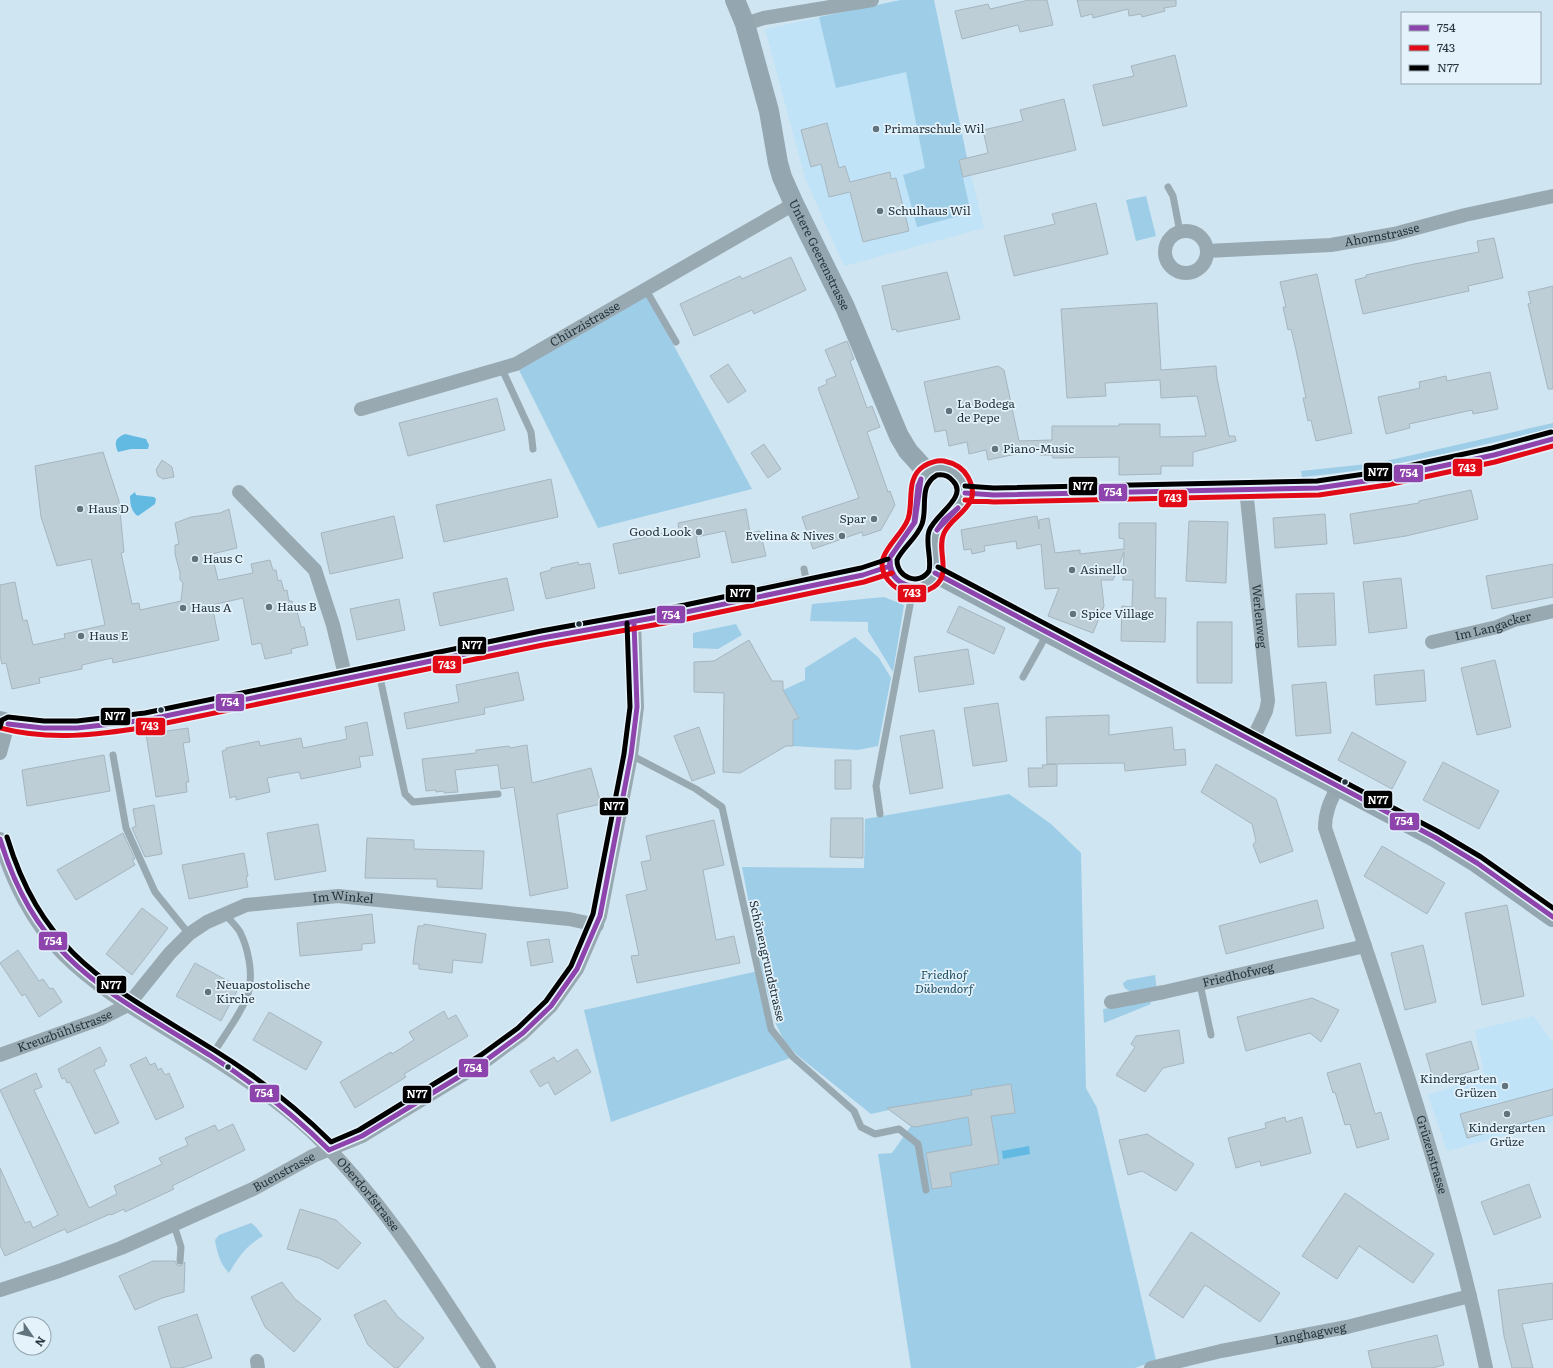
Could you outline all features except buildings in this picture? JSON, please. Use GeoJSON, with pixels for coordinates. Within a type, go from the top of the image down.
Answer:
{"type":"FeatureCollection","features":[{"type":"Feature","properties":{"kind":"main road","name":"Untere Geerenstrasse"},"geometry":{"type":"LineString","coordinates":[[735,0],[745,24],[770,111],[778,163],[794,204],[845,307],[899,436],[908,451],[928,472]]}},
{"type":"Feature","properties":{"kind":"main road"},"geometry":{"type":"LineString","coordinates":[[965,493],[994,495],[1318,488],[1362,482],[1494,455],[1553,439]]}},
{"type":"Feature","properties":{"kind":"main road"},"geometry":{"type":"LineString","coordinates":[[941,468],[953,471],[962,479],[965,493],[962,503],[941,523],[937,530],[934,544],[938,562],[935,573],[926,583],[914,587],[902,584],[897,580],[890,566],[890,557],[893,551],[907,536],[915,521],[918,506],[918,486],[928,472],[941,468]]}},
{"type":"Feature","properties":{"kind":"main road"},"geometry":{"type":"LineString","coordinates":[[4,722],[36,729],[102,727],[346,679],[542,638],[634,623],[805,577],[862,575],[890,566]]}},
{"type":"Feature","properties":{"kind":"main road"},"geometry":{"type":"LineString","coordinates":[[935,573],[1448,845],[1477,863],[1553,917]]}},
{"type":"Feature","properties":{"kind":"street"},"geometry":{"type":"LineString","coordinates":[[745,24],[764,18],[872,0]]}},
{"type":"Feature","properties":{"kind":"street","name":"Ahornstrasse"},"geometry":{"type":"LineString","coordinates":[[1207,251],[1332,245],[1394,234],[1465,215],[1553,196]]}},
{"type":"Feature","properties":{"kind":"street","name":"Chürzistrasse"},"geometry":{"type":"LineString","coordinates":[[361,409],[501,367],[516,364],[794,204]]}},
{"type":"Feature","properties":{"kind":"street"},"geometry":{"type":"LineString","coordinates":[[1180,232],[1193,232],[1198,235],[1203,239],[1207,251],[1206,258],[1198,270],[1184,274],[1171,268],[1167,262],[1165,250],[1170,238],[1180,232]]}},
{"type":"Feature","properties":{"kind":"street","name":"Werlenweg"},"geometry":{"type":"LineString","coordinates":[[1246,490],[1268,701],[1266,712],[1252,741]]}},
{"type":"Feature","properties":{"kind":"street"},"geometry":{"type":"LineString","coordinates":[[239,492],[315,570],[333,625],[346,679]]}},
{"type":"Feature","properties":{"kind":"street","name":"Im Langacker"},"geometry":{"type":"LineString","coordinates":[[1432,642],[1498,627],[1514,620],[1553,611]]}},
{"type":"Feature","properties":{"kind":"street","name":"Buenstrasse"},"geometry":{"type":"LineString","coordinates":[[0,1290],[121,1248],[253,1189],[313,1156],[362,1136],[485,1061],[523,1033],[551,1006],[577,970],[597,925],[631,756],[637,706],[634,623]]}},
{"type":"Feature","properties":{"kind":"street"},"geometry":{"type":"LineString","coordinates":[[0,753],[4,722]]}},
{"type":"Feature","properties":{"kind":"street","name":"Grüzenstrasse"},"geometry":{"type":"LineString","coordinates":[[1338,786],[1326,813],[1325,828],[1417,1105],[1470,1296],[1486,1368]]}},
{"type":"Feature","properties":{"kind":"street","name":"Oberdorfstrasse"},"geometry":{"type":"LineString","coordinates":[[0,839],[5,858],[16,884],[38,922],[62,953],[78,968],[128,1005],[211,1057],[283,1107],[354,1175],[402,1236],[489,1368]]}},
{"type":"Feature","properties":{"kind":"street","name":"Im Winkel"},"geometry":{"type":"LineString","coordinates":[[128,1005],[170,953],[189,934],[207,922],[246,905],[338,896],[569,919],[597,925]]}},
{"type":"Feature","properties":{"kind":"street","name":"Friedhofweg"},"geometry":{"type":"LineString","coordinates":[[1111,1002],[1200,984],[1365,946]]}},
{"type":"Feature","properties":{"kind":"street","name":"Kreuzbühlstrasse"},"geometry":{"type":"LineString","coordinates":[[0,1055],[100,1019],[128,1005]]}},
{"type":"Feature","properties":{"kind":"street","name":"Langhagweg"},"geometry":{"type":"LineString","coordinates":[[1151,1368],[1221,1351],[1280,1341],[1347,1327],[1470,1296]]}},
{"type":"Feature","properties":{"kind":"lane"},"geometry":{"type":"LineString","coordinates":[[1168,187],[1173,196],[1180,232]]}},
{"type":"Feature","properties":{"kind":"lane"},"geometry":{"type":"LineString","coordinates":[[646,290],[676,342]]}},
{"type":"Feature","properties":{"kind":"lane"},"geometry":{"type":"LineString","coordinates":[[501,367],[532,432],[533,449]]}},
{"type":"Feature","properties":{"kind":"lane"},"geometry":{"type":"LineString","coordinates":[[880,814],[876,786],[914,587]]}},
{"type":"Feature","properties":{"kind":"lane"},"geometry":{"type":"LineString","coordinates":[[1023,677],[1048,632]]}},
{"type":"Feature","properties":{"kind":"lane"},"geometry":{"type":"LineString","coordinates":[[379,672],[405,794],[413,802],[498,794]]}},
{"type":"Feature","properties":{"kind":"lane"},"geometry":{"type":"LineString","coordinates":[[113,755],[126,828],[155,892],[189,934]]}},
{"type":"Feature","properties":{"kind":"lane","name":"Schönengrundstrasse"},"geometry":{"type":"LineString","coordinates":[[631,756],[696,789],[722,807],[771,1029],[793,1058],[854,1111],[861,1127],[875,1134],[899,1130],[918,1144],[926,1190]]}},
{"type":"Feature","properties":{"kind":"lane"},"geometry":{"type":"LineString","coordinates":[[211,1057],[250,990],[250,969],[245,945],[239,931],[230,922],[225,913]]}},
{"type":"Feature","properties":{"kind":"lane"},"geometry":{"type":"LineString","coordinates":[[1200,984],[1211,1035]]}},
{"type":"Feature","properties":{"kind":"lane"},"geometry":{"type":"LineString","coordinates":[[174,1225],[181,1247],[180,1261]]}},
{"type":"Feature","properties":{"kind":"shaded area","name":"Primarschule Wil"},"geometry":{"type":"Polygon","coordinates":[[[899,0],[934,0],[967,158],[984,228],[844,266],[805,178],[765,29],[899,0]]]}},
{"type":"Feature","properties":{"kind":"shaded area"},"geometry":{"type":"Polygon","coordinates":[[[125,434],[146,439],[149,445],[148,449],[131,449],[118,452],[116,441],[119,437],[125,434]]]}},
{"type":"Feature","properties":{"kind":"shaded area"},"geometry":{"type":"Polygon","coordinates":[[[135,492],[136,495],[154,497],[156,499],[155,504],[138,516],[132,510],[130,502],[130,496],[135,492]]]}},
{"type":"Feature","properties":{"kind":"shaded area","name":"Kindergarten Grüzen"},"geometry":{"type":"Polygon","coordinates":[[[1533,1016],[1553,1042],[1553,1122],[1447,1151],[1428,1095],[1485,1077],[1475,1030],[1533,1016]]]}},
{"type":"Feature","properties":{"kind":"shaded area"},"geometry":{"type":"Polygon","coordinates":[[[1029,1146],[1030,1154],[1003,1159],[1002,1151],[1029,1146]]]}},
{"type":"Feature","properties":{"kind":"green space"},"geometry":{"type":"Polygon","coordinates":[[[901,0],[934,0],[967,158],[959,160],[971,213],[917,227],[903,175],[925,168],[906,72],[836,88],[819,17],[901,0]]]}},
{"type":"Feature","properties":{"kind":"green space"},"geometry":{"type":"Polygon","coordinates":[[[1146,196],[1156,236],[1136,241],[1126,200],[1146,196]]]}},
{"type":"Feature","properties":{"kind":"green space"},"geometry":{"type":"Polygon","coordinates":[[[644,291],[752,489],[598,528],[516,364],[644,291]]]}},
{"type":"Feature","properties":{"kind":"green space"},"geometry":{"type":"Polygon","coordinates":[[[1553,423],[1553,428],[1397,464],[1334,474],[1302,477],[1301,471],[1377,463],[1553,423]]]}},
{"type":"Feature","properties":{"kind":"green space"},"geometry":{"type":"Polygon","coordinates":[[[884,597],[904,605],[893,672],[868,631],[868,622],[810,621],[812,604],[884,597]]]}},
{"type":"Feature","properties":{"kind":"green space"},"geometry":{"type":"Polygon","coordinates":[[[736,624],[742,635],[718,649],[693,648],[693,633],[736,624]]]}},
{"type":"Feature","properties":{"kind":"green space"},"geometry":{"type":"Polygon","coordinates":[[[855,637],[879,658],[891,678],[878,746],[858,750],[793,746],[793,720],[799,717],[783,690],[805,680],[805,668],[855,637]]]}},
{"type":"Feature","properties":{"kind":"green space","name":"Friedhof Dübendorf"},"geometry":{"type":"Polygon","coordinates":[[[1009,794],[1051,824],[1081,853],[1086,1088],[1097,1108],[1156,1360],[1135,1368],[911,1368],[878,1154],[892,1153],[911,1126],[889,1110],[871,1114],[797,1055],[784,1041],[776,1024],[762,972],[742,867],[864,868],[865,819],[1009,794]]]}},
{"type":"Feature","properties":{"kind":"green space"},"geometry":{"type":"Polygon","coordinates":[[[758,971],[771,1029],[793,1057],[611,1122],[584,1010],[758,971]]]}},
{"type":"Feature","properties":{"kind":"green space"},"geometry":{"type":"Polygon","coordinates":[[[1155,975],[1157,992],[1135,993],[1124,987],[1123,983],[1127,980],[1155,975]]]}},
{"type":"Feature","properties":{"kind":"green space"},"geometry":{"type":"Polygon","coordinates":[[[1150,1001],[1151,1004],[1104,1023],[1103,1009],[1150,1001]]]}},
{"type":"Feature","properties":{"kind":"green space"},"geometry":{"type":"Polygon","coordinates":[[[251,1223],[263,1236],[243,1252],[229,1273],[219,1258],[215,1240],[219,1235],[251,1223]]]}},
{"type":"Feature","properties":{"kind":"transit line","name":"N77"},"geometry":{"type":"LineString","coordinates":[[965,486],[994,488],[1317,481],[1385,471],[1492,448],[1551,432]]}},
{"type":"Feature","properties":{"kind":"transit line","name":"754"},"geometry":{"type":"LineString","coordinates":[[965,493],[994,495],[1318,488],[1386,478],[1494,455],[1553,439]]}},
{"type":"Feature","properties":{"kind":"transit line","name":"743"},"geometry":{"type":"LineString","coordinates":[[965,500],[994,502],[1319,495],[1387,485],[1495,462],[1553,446]]}},
{"type":"Feature","properties":{"kind":"transit line","name":"743"},"geometry":{"type":"LineString","coordinates":[[944,461],[958,466],[968,477],[972,487],[970,503],[948,526],[944,533],[942,540],[943,572],[941,579],[936,585],[921,593],[905,592],[896,588],[888,580],[883,571],[882,563],[884,555],[908,519],[914,477],[924,466],[932,462],[944,461]]}},
{"type":"Feature","properties":{"kind":"transit line","name":"N77"},"geometry":{"type":"LineString","coordinates":[[937,475],[950,478],[957,487],[957,493],[954,500],[932,525],[929,531],[929,571],[925,576],[920,578],[909,578],[901,571],[897,560],[920,529],[924,517],[925,491],[927,485],[937,475]]}},
{"type":"Feature","properties":{"kind":"transit line","name":"754"},"geometry":{"type":"LineString","coordinates":[[891,556],[914,523],[918,486],[921,479]]}},
{"type":"Feature","properties":{"kind":"transit line","name":"754"},"geometry":{"type":"LineString","coordinates":[[891,556],[915,522],[921,479]]}},
{"type":"Feature","properties":{"kind":"transit line","name":"754"},"geometry":{"type":"LineString","coordinates":[[937,530],[944,520],[958,508]]}},
{"type":"Feature","properties":{"kind":"transit line","name":"754"},"geometry":{"type":"LineString","coordinates":[[937,530],[958,508]]}},
{"type":"Feature","properties":{"kind":"transit line","name":"N77"},"geometry":{"type":"LineString","coordinates":[[0,727],[2,720],[8,717],[44,721],[77,721],[145,713],[541,631],[685,605],[861,568],[888,559]]}},
{"type":"Feature","properties":{"kind":"transit line","name":"754"},"geometry":{"type":"LineString","coordinates":[[890,560],[892,572],[898,580],[907,585],[919,586]]}},
{"type":"Feature","properties":{"kind":"transit line","name":"754"},"geometry":{"type":"LineString","coordinates":[[890,560],[891,571],[897,580],[907,585],[919,586]]}},
{"type":"Feature","properties":{"kind":"transit line","name":"754"},"geometry":{"type":"LineString","coordinates":[[8,724],[43,728],[77,728],[146,720],[542,638],[686,612],[863,575],[890,566]]}},
{"type":"Feature","properties":{"kind":"transit line","name":"N77"},"geometry":{"type":"LineString","coordinates":[[938,567],[1439,832],[1481,857],[1553,908]]}},
{"type":"Feature","properties":{"kind":"transit line","name":"743"},"geometry":{"type":"LineString","coordinates":[[0,728],[18,732],[55,736],[91,734],[147,727],[543,645],[687,619],[864,582],[892,573]]}},
{"type":"Feature","properties":{"kind":"transit line","name":"754"},"geometry":{"type":"LineString","coordinates":[[935,573],[1436,838],[1477,863],[1553,917]]}},
{"type":"Feature","properties":{"kind":"transit line","name":"N77"},"geometry":{"type":"LineString","coordinates":[[7,837],[22,879],[41,913],[62,941],[87,966],[114,987],[230,1060],[260,1081],[290,1104],[331,1142],[359,1130],[481,1055],[518,1028],[546,1001],[571,966],[593,914],[624,754],[630,707],[627,623]]}},
{"type":"Feature","properties":{"kind":"transit line","name":"754"},"geometry":{"type":"LineString","coordinates":[[329,1150],[362,1136],[485,1061],[523,1033],[551,1006],[577,969],[600,916],[631,755],[637,707],[634,623]]}},
{"type":"Feature","properties":{"kind":"transit line","name":"754"},"geometry":{"type":"LineString","coordinates":[[0,839],[16,882],[35,916],[57,945],[82,970],[109,992],[242,1077],[287,1112],[329,1150]]}},
{"type":"Feature","properties":{"kind":"place","name":"Primarschule Wil"},"geometry":{"type":"Point","coordinates":[876,129]}},
{"type":"Feature","properties":{"kind":"place","name":"Schulhaus Wil"},"geometry":{"type":"Point","coordinates":[880,211]}},
{"type":"Feature","properties":{"kind":"place","name":"La Bodega de Pepe"},"geometry":{"type":"Point","coordinates":[949,411]}},
{"type":"Feature","properties":{"kind":"place","name":"Piano-Music"},"geometry":{"type":"Point","coordinates":[995,449]}},
{"type":"Feature","properties":{"kind":"place","name":"Haus D"},"geometry":{"type":"Point","coordinates":[80,509]}},
{"type":"Feature","properties":{"kind":"place","name":"Spar"},"geometry":{"type":"Point","coordinates":[874,519]}},
{"type":"Feature","properties":{"kind":"place","name":"Good Look"},"geometry":{"type":"Point","coordinates":[699,532]}},
{"type":"Feature","properties":{"kind":"place","name":"Evelina & Nives"},"geometry":{"type":"Point","coordinates":[842,536]}},
{"type":"Feature","properties":{"kind":"place","name":"Haus C"},"geometry":{"type":"Point","coordinates":[195,559]}},
{"type":"Feature","properties":{"kind":"place","name":"Asinello"},"geometry":{"type":"Point","coordinates":[1072,570]}},
{"type":"Feature","properties":{"kind":"place","name":"Haus B"},"geometry":{"type":"Point","coordinates":[269,607]}},
{"type":"Feature","properties":{"kind":"place","name":"Haus A"},"geometry":{"type":"Point","coordinates":[183,608]}},
{"type":"Feature","properties":{"kind":"place","name":"Spice Village"},"geometry":{"type":"Point","coordinates":[1073,614]}},
{"type":"Feature","properties":{"kind":"place","name":"Haus E"},"geometry":{"type":"Point","coordinates":[81,636]}},
{"type":"Feature","properties":{"kind":"place","name":"Neuapostolische Kirche"},"geometry":{"type":"Point","coordinates":[208,992]}},
{"type":"Feature","properties":{"kind":"place","name":"Kindergarten Grüzen"},"geometry":{"type":"Point","coordinates":[1505,1086]}},
{"type":"Feature","properties":{"kind":"place","name":"Kindergarten Grüze"},"geometry":{"type":"Point","coordinates":[1507,1114]}}]}
